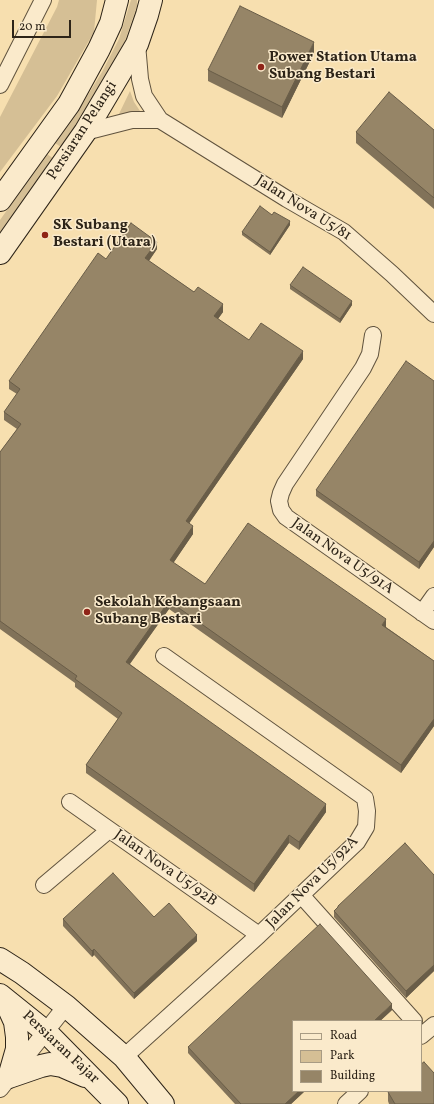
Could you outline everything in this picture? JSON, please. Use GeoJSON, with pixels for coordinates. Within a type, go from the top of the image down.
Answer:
{"type":"FeatureCollection","features":[{"type":"Feature","properties":{"kind":"main road","name":"Persiaran Pelangi"},"geometry":{"type":"LineString","coordinates":[[0,200],[69,104],[99,50],[111,23],[117,0]]}},
{"type":"Feature","properties":{"kind":"main road","name":"Persiaran Pelangi"},"geometry":{"type":"LineString","coordinates":[[0,253],[86,132],[137,44],[151,0]]}},
{"type":"Feature","properties":{"kind":"main road"},"geometry":{"type":"LineString","coordinates":[[0,960],[22,973],[66,1006],[124,1058],[163,1104]]}},
{"type":"Feature","properties":{"kind":"main road"},"geometry":{"type":"LineString","coordinates":[[2,996],[15,1022],[17,1037],[17,1049],[5,1083]]}},
{"type":"Feature","properties":{"kind":"main road","name":"Persiaran Fajar"},"geometry":{"type":"LineString","coordinates":[[2,996],[46,1032],[117,1104]]}},
{"type":"Feature","properties":{"kind":"main road"},"geometry":{"type":"LineString","coordinates":[[5,1083],[41,1066],[50,1064],[62,1066],[95,1080]]}},
{"type":"Feature","properties":{"kind":"street"},"geometry":{"type":"LineString","coordinates":[[0,85],[43,0]]}},
{"type":"Feature","properties":{"kind":"street"},"geometry":{"type":"LineString","coordinates":[[137,44],[140,79],[144,96],[160,120]]}},
{"type":"Feature","properties":{"kind":"street"},"geometry":{"type":"LineString","coordinates":[[86,132],[132,120],[160,120]]}},
{"type":"Feature","properties":{"kind":"street","name":"Jalan Nova U5/81"},"geometry":{"type":"LineString","coordinates":[[160,120],[286,199],[344,232],[392,274],[434,314]]}},
{"type":"Feature","properties":{"kind":"street","name":"Jalan Nova U5/91A"},"geometry":{"type":"LineString","coordinates":[[373,335],[370,354],[364,368],[285,484],[279,501],[281,510],[286,517],[428,617]]}},
{"type":"Feature","properties":{"kind":"street"},"geometry":{"type":"LineString","coordinates":[[428,617],[434,596]]}},
{"type":"Feature","properties":{"kind":"street","name":"Jalan Nova U5/92A"},"geometry":{"type":"LineString","coordinates":[[124,1058],[302,896],[357,842],[366,827],[367,811],[365,798],[164,656]]}},
{"type":"Feature","properties":{"kind":"street","name":"Jalan Nova U5/92B"},"geometry":{"type":"LineString","coordinates":[[70,802],[260,935]]}},
{"type":"Feature","properties":{"kind":"street"},"geometry":{"type":"LineString","coordinates":[[44,885],[109,830]]}},
{"type":"Feature","properties":{"kind":"street"},"geometry":{"type":"LineString","coordinates":[[302,896],[415,1020]]}},
{"type":"Feature","properties":{"kind":"street"},"geometry":{"type":"LineString","coordinates":[[5,1083],[66,1006]]}},
{"type":"Feature","properties":{"kind":"street"},"geometry":{"type":"LineString","coordinates":[[346,1104],[359,1092]]}},
{"type":"Feature","properties":{"kind":"green space"},"geometry":{"type":"Polygon","coordinates":[[[59,0],[97,0],[94,32],[57,96],[0,172],[0,117],[57,7],[59,0]]]}},
{"type":"Feature","properties":{"kind":"green space"},"geometry":{"type":"Polygon","coordinates":[[[131,0],[137,0],[137,6],[125,41],[108,75],[61,147],[55,143],[83,103],[102,72],[119,39],[131,0]]]}},
{"type":"Feature","properties":{"kind":"green space"},"geometry":{"type":"Polygon","coordinates":[[[130,91],[134,102],[142,114],[118,116],[130,91]]]}},
{"type":"Feature","properties":{"kind":"green space"},"geometry":{"type":"Polygon","coordinates":[[[47,154],[54,159],[0,234],[0,220],[47,154]]]}},
{"type":"Feature","properties":{"kind":"building","name":"Power Station Utama Subang Bestari"},"geometry":{"type":"Polygon","coordinates":[[[240,6],[314,42],[282,107],[208,70],[240,6]]]}},
{"type":"Feature","properties":{"kind":"building"},"geometry":{"type":"Polygon","coordinates":[[[389,92],[434,130],[434,198],[356,132],[389,92]]]}},
{"type":"Feature","properties":{"kind":"building"},"geometry":{"type":"Polygon","coordinates":[[[260,206],[272,215],[274,212],[290,221],[270,252],[242,232],[260,206]]]}},
{"type":"Feature","properties":{"kind":"building","name":"Sekolah Kebangsaan Subang Bestari"},"geometry":{"type":"Polygon","coordinates":[[[131,223],[157,242],[145,258],[194,292],[198,287],[223,304],[214,316],[249,340],[261,323],[303,351],[186,521],[193,526],[170,560],[205,584],[248,523],[386,619],[382,625],[434,661],[434,719],[401,765],[169,601],[126,662],[326,804],[299,842],[289,835],[254,884],[86,765],[122,713],[75,679],[77,676],[0,621],[0,452],[21,424],[4,412],[20,389],[9,381],[98,253],[106,259],[131,223]]]}},
{"type":"Feature","properties":{"kind":"building"},"geometry":{"type":"Polygon","coordinates":[[[303,267],[352,301],[340,319],[290,285],[303,267]]]}},
{"type":"Feature","properties":{"kind":"building"},"geometry":{"type":"Polygon","coordinates":[[[406,361],[434,381],[434,541],[419,562],[316,490],[406,361]]]}},
{"type":"Feature","properties":{"kind":"building"},"geometry":{"type":"Polygon","coordinates":[[[405,843],[434,875],[434,965],[406,991],[334,911],[405,843]]]}},
{"type":"Feature","properties":{"kind":"building"},"geometry":{"type":"Polygon","coordinates":[[[113,873],[154,917],[169,903],[197,935],[134,993],[94,949],[92,951],[63,919],[113,873]]]}},
{"type":"Feature","properties":{"kind":"building"},"geometry":{"type":"Polygon","coordinates":[[[320,924],[392,1004],[375,1020],[292,1020],[292,1092],[298,1092],[285,1104],[241,1104],[188,1047],[320,924]]]}},
{"type":"Feature","properties":{"kind":"building"},"geometry":{"type":"Polygon","coordinates":[[[424,1062],[434,1073],[434,1104],[395,1104],[388,1092],[422,1092],[422,1063],[424,1062]]]}},
{"type":"Feature","properties":{"kind":"place","name":"Power Station Utama Subang Bestari"},"geometry":{"type":"Point","coordinates":[261,67]}},
{"type":"Feature","properties":{"kind":"place","name":"SK Subang Bestari (Utara)"},"geometry":{"type":"Point","coordinates":[45,235]}},
{"type":"Feature","properties":{"kind":"place","name":"Sekolah Kebangsaan Subang Bestari"},"geometry":{"type":"Point","coordinates":[87,612]}}]}
